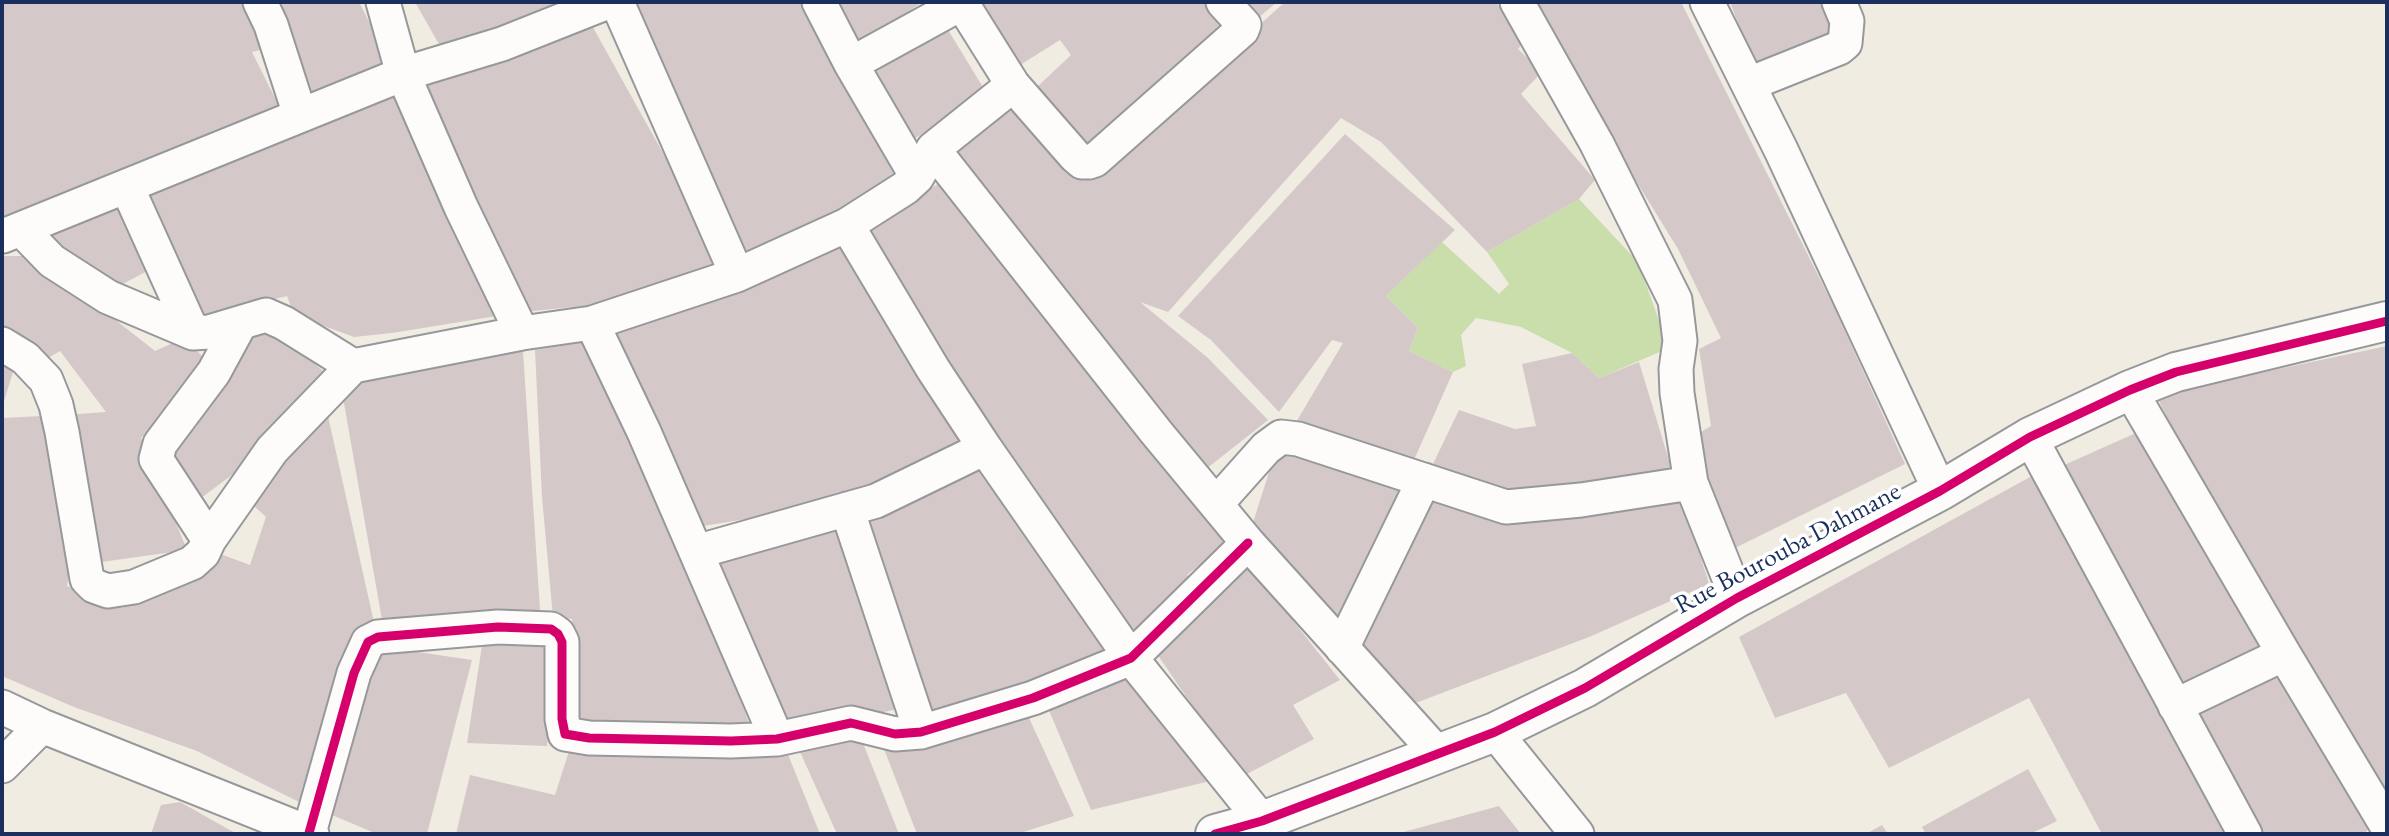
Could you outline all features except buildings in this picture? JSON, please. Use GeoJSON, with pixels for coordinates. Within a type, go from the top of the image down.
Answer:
{"type":"FeatureCollection","features":[{"type":"Feature","properties":{"kind":"street"},"geometry":{"type":"LineString","coordinates":[[260,2],[271,26],[300,115]]}},
{"type":"Feature","properties":{"kind":"street"},"geometry":{"type":"LineString","coordinates":[[383,2],[403,74],[461,207],[522,333]]}},
{"type":"Feature","properties":{"kind":"street"},"geometry":{"type":"LineString","coordinates":[[11,233],[403,74],[502,44],[608,2]]}},
{"type":"Feature","properties":{"kind":"street"},"geometry":{"type":"LineString","coordinates":[[617,2],[737,275]]}},
{"type":"Feature","properties":{"kind":"street"},"geometry":{"type":"LineString","coordinates":[[818,2],[851,64],[925,163],[1248,543],[1437,754]]}},
{"type":"Feature","properties":{"kind":"street"},"geometry":{"type":"LineString","coordinates":[[851,64],[961,2],[1013,85],[1075,156],[1082,162],[1095,160],[1242,30],[1244,25],[1223,2]]}},
{"type":"Feature","properties":{"kind":"street"},"geometry":{"type":"LineString","coordinates":[[1517,2],[1597,144],[1675,300],[1680,341],[1676,369],[1677,393],[1691,483],[1737,598]]}},
{"type":"Feature","properties":{"kind":"street"},"geometry":{"type":"LineString","coordinates":[[1707,2],[1782,150],[1940,491]]}},
{"type":"Feature","properties":{"kind":"street"},"geometry":{"type":"LineString","coordinates":[[1749,84],[1839,48],[1845,43],[1848,34],[1847,21],[1839,2]]}},
{"type":"Feature","properties":{"kind":"street"},"geometry":{"type":"LineString","coordinates":[[2,344],[38,369],[46,380],[56,405],[87,579],[94,586],[108,591],[134,587],[192,563],[202,553],[272,450],[353,366],[522,333],[592,323],[737,275],[847,225],[905,188],[925,163],[1013,85]]}},
{"type":"Feature","properties":{"kind":"street"},"geometry":{"type":"LineString","coordinates":[[127,187],[193,333]]}},
{"type":"Feature","properties":{"kind":"street"},"geometry":{"type":"LineString","coordinates":[[847,225],[933,369],[985,448],[1131,657],[1262,821]]}},
{"type":"Feature","properties":{"kind":"street"},"geometry":{"type":"LineString","coordinates":[[11,233],[108,297],[193,333],[209,332],[267,315],[353,366]]}},
{"type":"Feature","properties":{"kind":"street","name":"Rue Bourouba Dahmane"},"geometry":{"type":"LineString","coordinates":[[1215,834],[1262,821],[1494,732],[1585,688],[1737,598],[1940,491],[2030,437],[2130,390],[2176,372],[2387,321]]}},
{"type":"Feature","properties":{"kind":"street"},"geometry":{"type":"LineString","coordinates":[[592,323],[644,432],[777,739]]}},
{"type":"Feature","properties":{"kind":"street"},"geometry":{"type":"LineString","coordinates":[[209,540],[156,459],[160,444],[214,372],[240,324]]}},
{"type":"Feature","properties":{"kind":"street"},"geometry":{"type":"LineString","coordinates":[[2130,390],[2387,826]]}},
{"type":"Feature","properties":{"kind":"street"},"geometry":{"type":"LineString","coordinates":[[1216,504],[1266,447],[1281,437],[1298,439],[1506,507],[1581,500],[1691,483]]}},
{"type":"Feature","properties":{"kind":"street"},"geometry":{"type":"LineString","coordinates":[[2030,437],[2245,834]]}},
{"type":"Feature","properties":{"kind":"street"},"geometry":{"type":"LineString","coordinates":[[696,552],[876,501],[985,448]]}},
{"type":"Feature","properties":{"kind":"street"},"geometry":{"type":"LineString","coordinates":[[1342,648],[1424,480]]}},
{"type":"Feature","properties":{"kind":"street"},"geometry":{"type":"LineString","coordinates":[[847,509],[921,732]]}},
{"type":"Feature","properties":{"kind":"street"},"geometry":{"type":"LineString","coordinates":[[2,706],[42,726],[311,833],[354,673],[368,642],[378,637],[498,627],[551,629],[558,634],[562,642],[562,719],[565,733],[590,738],[731,741],[777,739],[851,723],[895,734],[921,732],[1032,698],[1131,657],[1248,543]]}},
{"type":"Feature","properties":{"kind":"street"},"geometry":{"type":"LineString","coordinates":[[2175,706],[2284,654]]}},
{"type":"Feature","properties":{"kind":"street"},"geometry":{"type":"LineString","coordinates":[[2,766],[42,726]]}},
{"type":"Feature","properties":{"kind":"street"},"geometry":{"type":"LineString","coordinates":[[1494,732],[1577,834]]}},
{"type":"Feature","properties":{"kind":"green space"},"geometry":{"type":"Polygon","coordinates":[[[1579,199],[1638,262],[1669,348],[1599,378],[1572,353],[1521,327],[1476,318],[1461,335],[1466,366],[1453,372],[1409,351],[1418,328],[1386,296],[1442,242],[1499,294],[1509,284],[1487,252],[1579,199]]]}},
{"type":"Feature","properties":{"kind":"cycle path"},"geometry":{"type":"LineString","coordinates":[[1215,834],[1262,821],[1495,732],[1585,688],[1737,598],[1940,491],[2030,437],[2130,390],[2176,372],[2387,321]]}},
{"type":"Feature","properties":{"kind":"cycle path"},"geometry":{"type":"LineString","coordinates":[[309,833],[354,673],[368,642],[378,637],[498,627],[551,629],[558,634],[562,642],[562,719],[565,734],[589,738],[731,741],[777,739],[851,723],[895,734],[921,732],[1033,698],[1131,658],[1248,543]]}}]}
